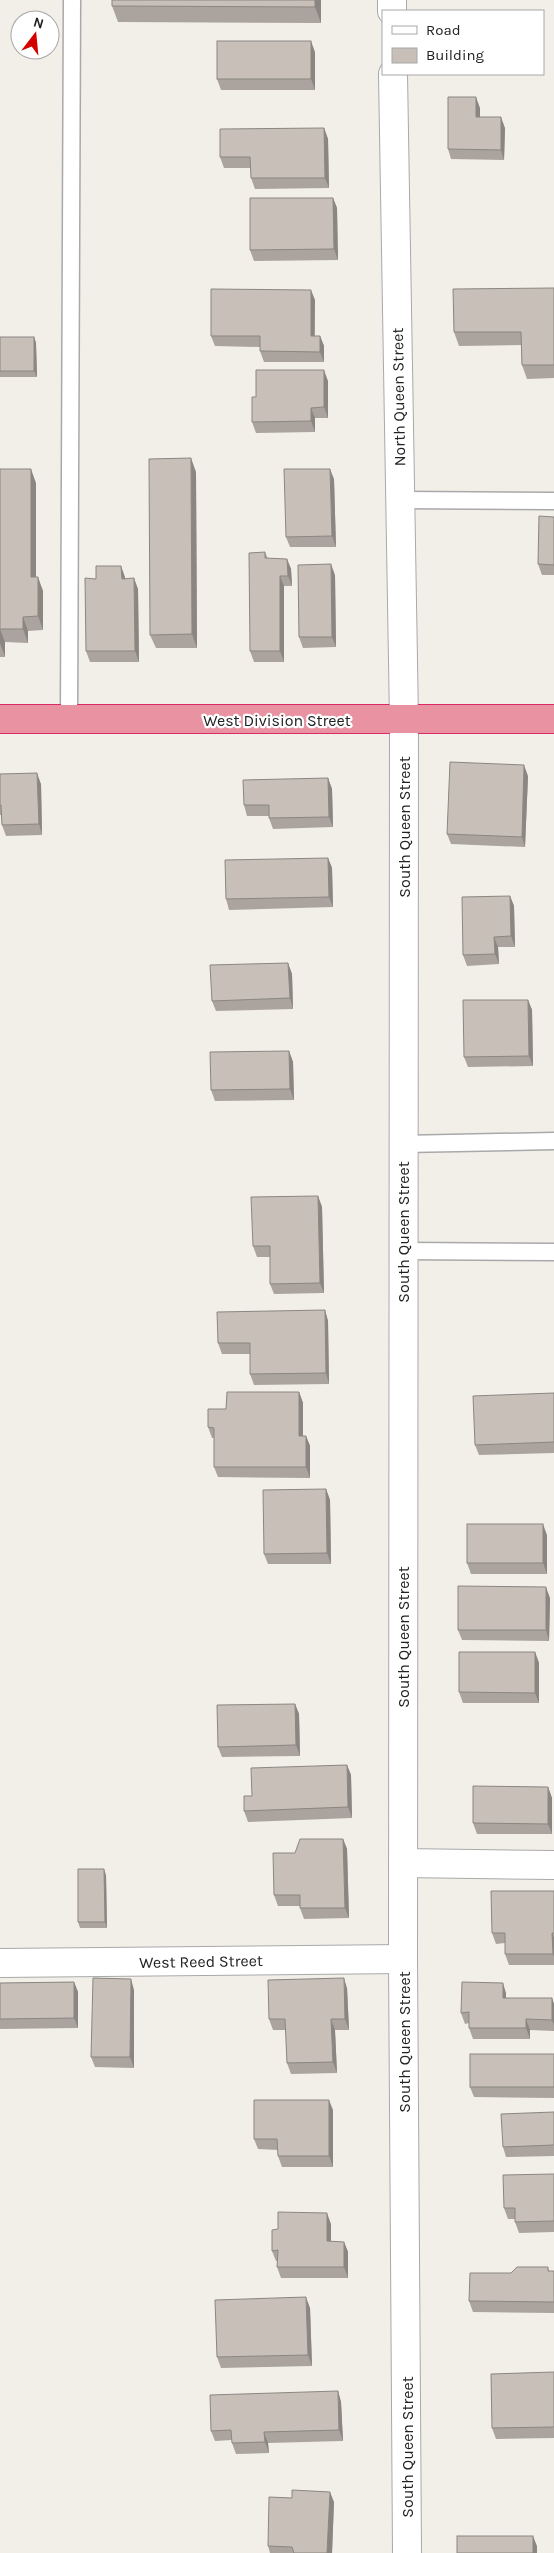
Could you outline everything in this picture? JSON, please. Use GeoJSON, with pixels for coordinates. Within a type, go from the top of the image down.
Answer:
{"type":"FeatureCollection","features":[{"type":"Feature","properties":{"kind":"highway","name":"West Division Street"},"geometry":{"type":"LineString","coordinates":[[0,719],[554,719]]}},
{"type":"Feature","properties":{"kind":"street","name":"North Queen Street"},"geometry":{"type":"LineString","coordinates":[[393,75],[404,720]]}},
{"type":"Feature","properties":{"kind":"street","name":"South Queen Street"},"geometry":{"type":"LineString","coordinates":[[404,720],[403,1959],[407,2553]]}},
{"type":"Feature","properties":{"kind":"street"},"geometry":{"type":"LineString","coordinates":[[403,1863],[554,1864]]}},
{"type":"Feature","properties":{"kind":"street","name":"West Reed Street"},"geometry":{"type":"LineString","coordinates":[[0,1963],[403,1959]]}},
{"type":"Feature","properties":{"kind":"lane"},"geometry":{"type":"LineString","coordinates":[[69,719],[72,0]]}},
{"type":"Feature","properties":{"kind":"lane"},"geometry":{"type":"LineString","coordinates":[[400,500],[554,501]]}},
{"type":"Feature","properties":{"kind":"lane"},"geometry":{"type":"LineString","coordinates":[[404,1144],[554,1141]]}},
{"type":"Feature","properties":{"kind":"lane"},"geometry":{"type":"LineString","coordinates":[[403,1251],[554,1252]]}},
{"type":"Feature","properties":{"kind":"building"},"geometry":{"type":"Polygon","coordinates":[[[112,0],[315,0],[315,7],[112,6],[112,0]]]}},
{"type":"Feature","properties":{"kind":"building"},"geometry":{"type":"Polygon","coordinates":[[[217,41],[311,41],[311,79],[217,79],[217,41]]]}},
{"type":"Feature","properties":{"kind":"building"},"geometry":{"type":"Polygon","coordinates":[[[448,97],[476,97],[476,117],[501,117],[501,150],[448,149],[448,97]]]}},
{"type":"Feature","properties":{"kind":"building"},"geometry":{"type":"Polygon","coordinates":[[[324,128],[325,178],[251,178],[250,157],[220,157],[220,129],[324,128]]]}},
{"type":"Feature","properties":{"kind":"building"},"geometry":{"type":"Polygon","coordinates":[[[250,198],[333,198],[334,249],[250,250],[250,198]]]}},
{"type":"Feature","properties":{"kind":"building"},"geometry":{"type":"Polygon","coordinates":[[[554,288],[554,365],[522,365],[521,332],[454,332],[453,289],[554,288]]]}},
{"type":"Feature","properties":{"kind":"building"},"geometry":{"type":"Polygon","coordinates":[[[211,289],[311,290],[311,336],[320,336],[320,352],[260,351],[260,336],[211,336],[211,289]]]}},
{"type":"Feature","properties":{"kind":"building"},"geometry":{"type":"Polygon","coordinates":[[[0,337],[34,337],[34,371],[0,371],[0,337]]]}},
{"type":"Feature","properties":{"kind":"building"},"geometry":{"type":"Polygon","coordinates":[[[256,370],[324,370],[324,407],[311,408],[311,421],[252,422],[252,397],[256,397],[256,370]]]}},
{"type":"Feature","properties":{"kind":"building"},"geometry":{"type":"Polygon","coordinates":[[[191,458],[192,634],[150,635],[149,459],[191,458]]]}},
{"type":"Feature","properties":{"kind":"building"},"geometry":{"type":"Polygon","coordinates":[[[0,469],[31,469],[31,577],[38,577],[38,616],[23,617],[23,629],[0,629],[0,469]]]}},
{"type":"Feature","properties":{"kind":"building"},"geometry":{"type":"Polygon","coordinates":[[[284,469],[330,469],[332,536],[286,537],[284,469]]]}},
{"type":"Feature","properties":{"kind":"building"},"geometry":{"type":"Polygon","coordinates":[[[539,516],[554,517],[554,565],[538,564],[539,516]]]}},
{"type":"Feature","properties":{"kind":"building"},"geometry":{"type":"Polygon","coordinates":[[[265,552],[265,558],[287,559],[288,576],[280,576],[280,651],[250,651],[249,553],[265,552]]]}},
{"type":"Feature","properties":{"kind":"building"},"geometry":{"type":"Polygon","coordinates":[[[331,564],[332,637],[299,637],[298,565],[331,564]]]}},
{"type":"Feature","properties":{"kind":"building"},"geometry":{"type":"Polygon","coordinates":[[[96,566],[121,566],[122,579],[134,578],[135,651],[86,651],[85,578],[96,579],[96,566]]]}},
{"type":"Feature","properties":{"kind":"building"},"geometry":{"type":"Polygon","coordinates":[[[450,762],[524,765],[522,837],[447,834],[450,762]]]}},
{"type":"Feature","properties":{"kind":"building"},"geometry":{"type":"Polygon","coordinates":[[[37,773],[39,824],[2,825],[0,774],[37,773]]]}},
{"type":"Feature","properties":{"kind":"building"},"geometry":{"type":"Polygon","coordinates":[[[328,778],[329,817],[269,818],[269,805],[244,805],[243,780],[328,778]]]}},
{"type":"Feature","properties":{"kind":"building"},"geometry":{"type":"Polygon","coordinates":[[[328,858],[329,897],[226,899],[225,860],[328,858]]]}},
{"type":"Feature","properties":{"kind":"building"},"geometry":{"type":"Polygon","coordinates":[[[510,896],[511,936],[494,937],[495,954],[463,955],[462,897],[510,896]]]}},
{"type":"Feature","properties":{"kind":"building"},"geometry":{"type":"Polygon","coordinates":[[[288,963],[290,998],[212,1001],[210,965],[288,963]]]}},
{"type":"Feature","properties":{"kind":"building"},"geometry":{"type":"Polygon","coordinates":[[[463,1000],[528,1000],[529,1056],[464,1057],[463,1000]]]}},
{"type":"Feature","properties":{"kind":"building"},"geometry":{"type":"Polygon","coordinates":[[[289,1051],[290,1089],[211,1090],[210,1052],[289,1051]]]}},
{"type":"Feature","properties":{"kind":"building"},"geometry":{"type":"Polygon","coordinates":[[[318,1196],[320,1283],[270,1284],[270,1246],[253,1246],[251,1197],[318,1196]]]}},
{"type":"Feature","properties":{"kind":"building"},"geometry":{"type":"Polygon","coordinates":[[[325,1310],[326,1373],[250,1374],[250,1343],[218,1343],[217,1312],[325,1310]]]}},
{"type":"Feature","properties":{"kind":"building"},"geometry":{"type":"Polygon","coordinates":[[[227,1392],[299,1392],[299,1436],[306,1436],[306,1467],[214,1467],[214,1428],[208,1427],[208,1409],[226,1409],[227,1392]]]}},
{"type":"Feature","properties":{"kind":"building"},"geometry":{"type":"Polygon","coordinates":[[[554,1393],[554,1442],[475,1445],[473,1396],[554,1393]]]}},
{"type":"Feature","properties":{"kind":"building"},"geometry":{"type":"Polygon","coordinates":[[[326,1489],[327,1553],[264,1554],[263,1490],[326,1489]]]}},
{"type":"Feature","properties":{"kind":"building"},"geometry":{"type":"Polygon","coordinates":[[[467,1524],[543,1524],[543,1563],[467,1563],[467,1524]]]}},
{"type":"Feature","properties":{"kind":"building"},"geometry":{"type":"Polygon","coordinates":[[[458,1586],[546,1587],[546,1630],[458,1630],[458,1586]]]}},
{"type":"Feature","properties":{"kind":"building"},"geometry":{"type":"Polygon","coordinates":[[[459,1652],[535,1652],[535,1693],[459,1692],[459,1652]]]}},
{"type":"Feature","properties":{"kind":"building"},"geometry":{"type":"Polygon","coordinates":[[[295,1704],[296,1745],[218,1747],[217,1705],[295,1704]]]}},
{"type":"Feature","properties":{"kind":"building"},"geometry":{"type":"Polygon","coordinates":[[[347,1765],[348,1807],[244,1811],[244,1796],[252,1796],[251,1768],[347,1765]]]}},
{"type":"Feature","properties":{"kind":"building"},"geometry":{"type":"Polygon","coordinates":[[[473,1786],[548,1787],[548,1824],[473,1823],[473,1786]]]}},
{"type":"Feature","properties":{"kind":"building"},"geometry":{"type":"Polygon","coordinates":[[[300,1839],[343,1839],[345,1908],[300,1908],[300,1895],[274,1895],[273,1853],[295,1853],[300,1839]]]}},
{"type":"Feature","properties":{"kind":"building"},"geometry":{"type":"Polygon","coordinates":[[[78,1869],[104,1869],[105,1922],[78,1922],[78,1869]]]}},
{"type":"Feature","properties":{"kind":"building"},"geometry":{"type":"Polygon","coordinates":[[[491,1891],[554,1891],[553,1954],[505,1954],[505,1933],[492,1933],[491,1891]]]}},
{"type":"Feature","properties":{"kind":"building"},"geometry":{"type":"Polygon","coordinates":[[[93,1978],[131,1979],[130,2057],[91,2057],[93,1978]]]}},
{"type":"Feature","properties":{"kind":"building"},"geometry":{"type":"Polygon","coordinates":[[[344,1978],[345,2019],[331,2019],[333,2062],[287,2063],[285,2019],[269,2019],[268,1980],[344,1978]]]}},
{"type":"Feature","properties":{"kind":"building"},"geometry":{"type":"Polygon","coordinates":[[[74,1982],[74,2018],[0,2019],[0,1983],[74,1982]]]}},
{"type":"Feature","properties":{"kind":"building"},"geometry":{"type":"Polygon","coordinates":[[[462,1982],[503,1983],[503,1998],[552,1998],[552,2020],[526,2019],[526,2028],[469,2028],[469,2012],[461,2013],[462,1982]]]}},
{"type":"Feature","properties":{"kind":"building"},"geometry":{"type":"Polygon","coordinates":[[[470,2054],[554,2054],[554,2087],[470,2087],[470,2054]]]}},
{"type":"Feature","properties":{"kind":"building"},"geometry":{"type":"Polygon","coordinates":[[[254,2100],[329,2100],[329,2156],[278,2156],[277,2139],[254,2139],[254,2100]]]}},
{"type":"Feature","properties":{"kind":"building"},"geometry":{"type":"Polygon","coordinates":[[[554,2112],[554,2145],[503,2147],[501,2114],[554,2112]]]}},
{"type":"Feature","properties":{"kind":"building"},"geometry":{"type":"Polygon","coordinates":[[[554,2174],[554,2221],[515,2222],[515,2208],[504,2208],[503,2175],[554,2174]]]}},
{"type":"Feature","properties":{"kind":"building"},"geometry":{"type":"Polygon","coordinates":[[[278,2212],[327,2213],[327,2241],[344,2242],[344,2267],[277,2267],[278,2250],[272,2251],[272,2230],[278,2229],[278,2212]]]}},
{"type":"Feature","properties":{"kind":"building"},"geometry":{"type":"Polygon","coordinates":[[[517,2267],[548,2267],[548,2271],[554,2271],[554,2302],[469,2301],[470,2273],[511,2273],[517,2267]]]}},
{"type":"Feature","properties":{"kind":"building"},"geometry":{"type":"Polygon","coordinates":[[[306,2297],[308,2355],[217,2357],[215,2300],[306,2297]]]}},
{"type":"Feature","properties":{"kind":"building"},"geometry":{"type":"Polygon","coordinates":[[[554,2372],[554,2427],[492,2428],[491,2374],[554,2372]]]}},
{"type":"Feature","properties":{"kind":"building"},"geometry":{"type":"Polygon","coordinates":[[[338,2391],[339,2430],[264,2432],[265,2442],[232,2443],[231,2430],[211,2431],[210,2395],[338,2391]]]}},
{"type":"Feature","properties":{"kind":"building"},"geometry":{"type":"Polygon","coordinates":[[[292,2490],[330,2492],[327,2553],[294,2553],[292,2547],[268,2546],[269,2497],[292,2498],[292,2490]]]}},
{"type":"Feature","properties":{"kind":"building"},"geometry":{"type":"Polygon","coordinates":[[[457,2536],[533,2536],[533,2553],[457,2553],[457,2536]]]}}]}
